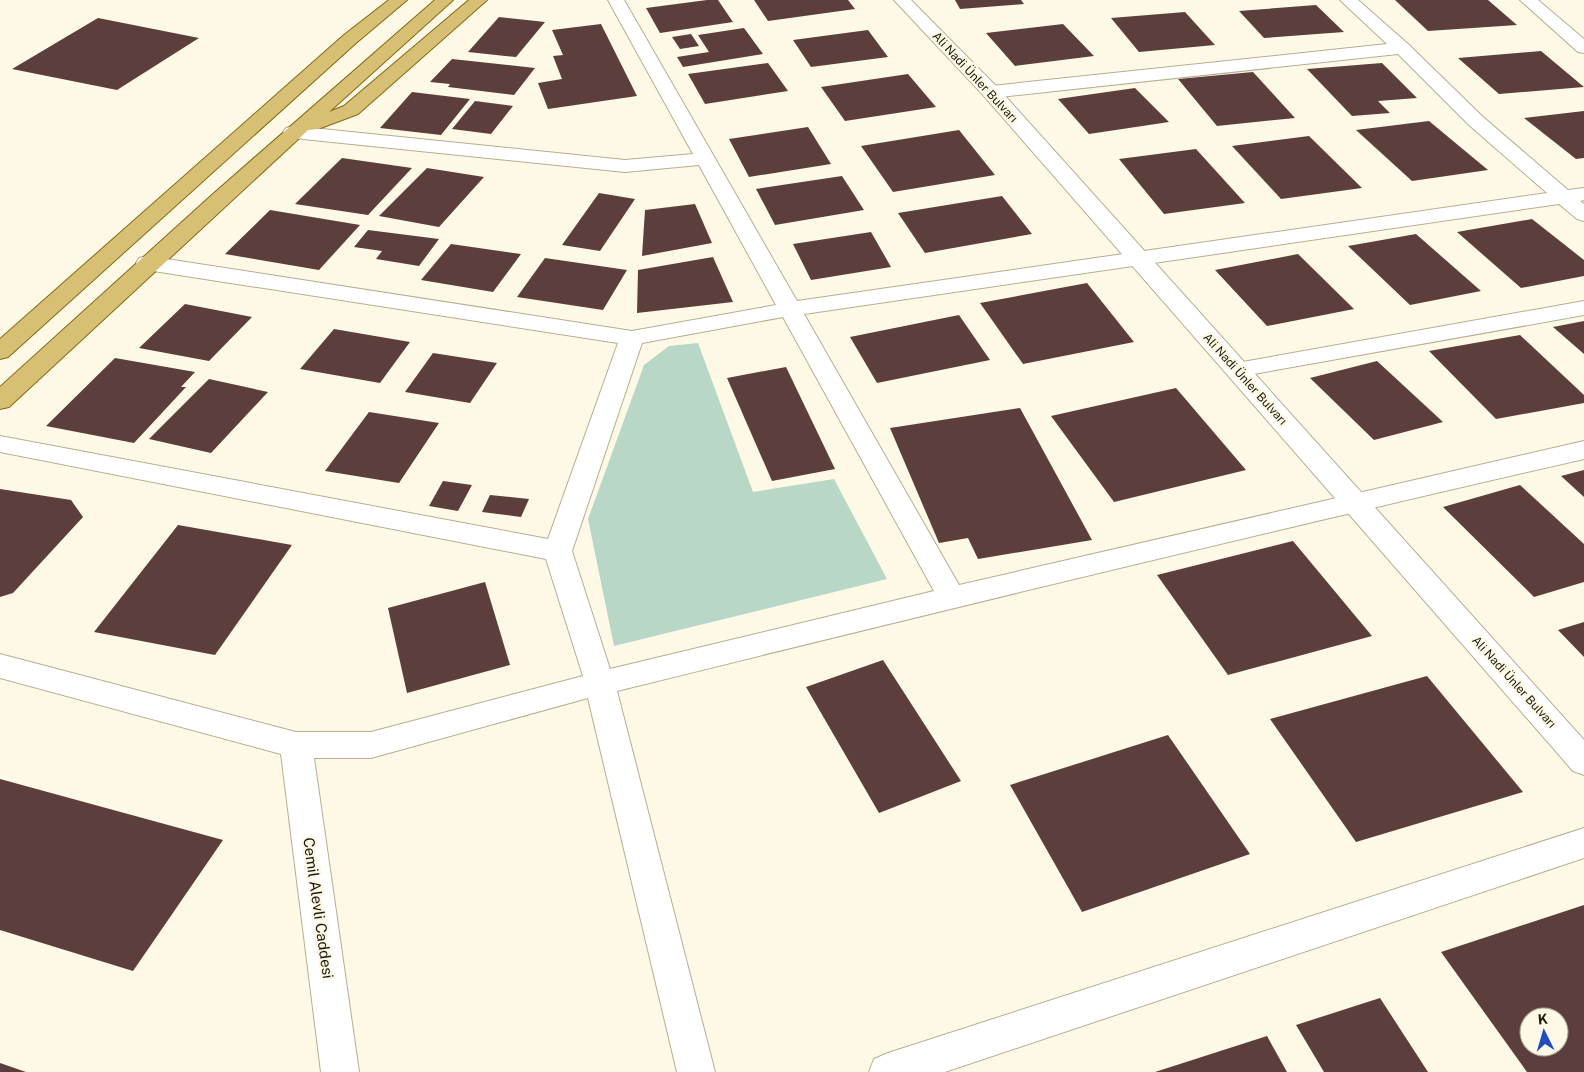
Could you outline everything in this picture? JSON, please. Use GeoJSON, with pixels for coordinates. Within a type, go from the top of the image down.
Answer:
{"type":"FeatureCollection","features":[{"type":"Feature","properties":{"kind":"main road"},"geometry":{"type":"LineString","coordinates":[[350,39],[371,4],[376,0]]}},
{"type":"Feature","properties":{"kind":"main road"},"geometry":{"type":"LineString","coordinates":[[0,352],[350,39],[399,0]]}},
{"type":"Feature","properties":{"kind":"main road"},"geometry":{"type":"LineString","coordinates":[[0,401],[148,263],[293,132],[445,0]]}},
{"type":"Feature","properties":{"kind":"main road"},"geometry":{"type":"LineString","coordinates":[[293,132],[352,110],[479,0]]}},
{"type":"Feature","properties":{"kind":"street"},"geometry":{"type":"LineString","coordinates":[[616,0],[952,597]]}},
{"type":"Feature","properties":{"kind":"street","name":"Ali Nadi Ünler Bulvarı"},"geometry":{"type":"LineString","coordinates":[[902,0],[991,92],[1584,762]]}},
{"type":"Feature","properties":{"kind":"street"},"geometry":{"type":"LineString","coordinates":[[1348,0],[1402,48],[1476,121],[1574,195],[1584,215]]}},
{"type":"Feature","properties":{"kind":"street"},"geometry":{"type":"LineString","coordinates":[[1528,0],[1584,48]]}},
{"type":"Feature","properties":{"kind":"street"},"geometry":{"type":"LineString","coordinates":[[991,92],[1402,48]]}},
{"type":"Feature","properties":{"kind":"street"},"geometry":{"type":"LineString","coordinates":[[293,132],[625,166],[705,159]]}},
{"type":"Feature","properties":{"kind":"street"},"geometry":{"type":"LineString","coordinates":[[148,263],[632,338],[790,310],[1574,195]]}},
{"type":"Feature","properties":{"kind":"street"},"geometry":{"type":"LineString","coordinates":[[1237,370],[1584,308]]}},
{"type":"Feature","properties":{"kind":"street"},"geometry":{"type":"LineString","coordinates":[[632,338],[558,551],[600,683],[696,1072]]}},
{"type":"Feature","properties":{"kind":"street"},"geometry":{"type":"LineString","coordinates":[[0,444],[558,551]]}},
{"type":"Feature","properties":{"kind":"street"},"geometry":{"type":"LineString","coordinates":[[0,666],[296,744],[371,745],[600,683],[952,597],[1584,450]]}},
{"type":"Feature","properties":{"kind":"street","name":"Cemil Alevli Caddesi"},"geometry":{"type":"LineString","coordinates":[[296,744],[340,1072]]}},
{"type":"Feature","properties":{"kind":"street"},"geometry":{"type":"LineString","coordinates":[[888,1072],[1584,843]]}},
{"type":"Feature","properties":{"kind":"green space"},"geometry":{"type":"Polygon","coordinates":[[[698,343],[753,492],[834,479],[887,579],[614,646],[588,519],[644,365],[669,346],[698,343]]]}},
{"type":"Feature","properties":{"kind":"building"},"geometry":{"type":"Polygon","coordinates":[[[718,0],[733,22],[660,33],[646,8],[718,0]]]}},
{"type":"Feature","properties":{"kind":"building"},"geometry":{"type":"Polygon","coordinates":[[[754,0],[848,0],[855,9],[768,21],[754,0]]]}},
{"type":"Feature","properties":{"kind":"building"},"geometry":{"type":"Polygon","coordinates":[[[955,0],[1021,0],[1024,4],[960,9],[955,0]]]}},
{"type":"Feature","properties":{"kind":"building"},"geometry":{"type":"Polygon","coordinates":[[[1395,0],[1488,0],[1517,25],[1428,31],[1395,0]]]}},
{"type":"Feature","properties":{"kind":"building"},"geometry":{"type":"Polygon","coordinates":[[[1316,5],[1344,32],[1264,38],[1239,11],[1316,5]]]}},
{"type":"Feature","properties":{"kind":"building"},"geometry":{"type":"Polygon","coordinates":[[[1185,12],[1215,45],[1139,52],[1111,18],[1185,12]]]}},
{"type":"Feature","properties":{"kind":"building"},"geometry":{"type":"Polygon","coordinates":[[[499,17],[545,22],[516,57],[468,52],[499,17]]]}},
{"type":"Feature","properties":{"kind":"building"},"geometry":{"type":"Polygon","coordinates":[[[98,18],[199,38],[117,90],[12,69],[98,18]]]}},
{"type":"Feature","properties":{"kind":"building"},"geometry":{"type":"Polygon","coordinates":[[[601,24],[637,96],[548,109],[538,83],[562,79],[553,56],[563,55],[552,30],[601,24]]]}},
{"type":"Feature","properties":{"kind":"building"},"geometry":{"type":"Polygon","coordinates":[[[1063,24],[1094,56],[1015,66],[986,33],[1063,24]]]}},
{"type":"Feature","properties":{"kind":"building"},"geometry":{"type":"Polygon","coordinates":[[[744,28],[763,54],[683,67],[677,57],[709,52],[698,35],[744,28]]]}},
{"type":"Feature","properties":{"kind":"building"},"geometry":{"type":"Polygon","coordinates":[[[868,30],[888,57],[811,67],[793,40],[868,30]]]}},
{"type":"Feature","properties":{"kind":"building"},"geometry":{"type":"Polygon","coordinates":[[[691,34],[699,46],[680,49],[672,37],[691,34]]]}},
{"type":"Feature","properties":{"kind":"building"},"geometry":{"type":"Polygon","coordinates":[[[1541,51],[1584,87],[1499,94],[1458,58],[1541,51]]]}},
{"type":"Feature","properties":{"kind":"building"},"geometry":{"type":"Polygon","coordinates":[[[452,59],[535,68],[514,95],[448,87],[450,84],[430,82],[452,59]]]}},
{"type":"Feature","properties":{"kind":"building"},"geometry":{"type":"Polygon","coordinates":[[[768,63],[788,91],[705,104],[688,74],[768,63]]]}},
{"type":"Feature","properties":{"kind":"building"},"geometry":{"type":"Polygon","coordinates":[[[1382,63],[1417,98],[1378,101],[1390,113],[1352,116],[1307,69],[1382,63]]]}},
{"type":"Feature","properties":{"kind":"building"},"geometry":{"type":"Polygon","coordinates":[[[1253,72],[1295,118],[1217,126],[1178,79],[1253,72]]]}},
{"type":"Feature","properties":{"kind":"building"},"geometry":{"type":"Polygon","coordinates":[[[908,74],[936,107],[845,121],[821,87],[908,74]]]}},
{"type":"Feature","properties":{"kind":"building"},"geometry":{"type":"Polygon","coordinates":[[[1135,88],[1169,122],[1089,134],[1058,99],[1135,88]]]}},
{"type":"Feature","properties":{"kind":"building"},"geometry":{"type":"Polygon","coordinates":[[[412,92],[470,99],[441,135],[380,128],[412,92]]]}},
{"type":"Feature","properties":{"kind":"building"},"geometry":{"type":"Polygon","coordinates":[[[475,101],[513,106],[491,134],[452,129],[475,101]]]}},
{"type":"Feature","properties":{"kind":"building"},"geometry":{"type":"Polygon","coordinates":[[[1584,111],[1584,158],[1576,159],[1524,118],[1584,111]]]}},
{"type":"Feature","properties":{"kind":"building"},"geometry":{"type":"Polygon","coordinates":[[[1429,121],[1488,170],[1412,181],[1356,130],[1429,121]]]}},
{"type":"Feature","properties":{"kind":"building"},"geometry":{"type":"Polygon","coordinates":[[[808,127],[831,164],[749,177],[729,139],[808,127]]]}},
{"type":"Feature","properties":{"kind":"building"},"geometry":{"type":"Polygon","coordinates":[[[959,130],[995,175],[893,192],[861,146],[959,130]]]}},
{"type":"Feature","properties":{"kind":"building"},"geometry":{"type":"Polygon","coordinates":[[[1309,136],[1362,188],[1281,199],[1232,146],[1309,136]]]}},
{"type":"Feature","properties":{"kind":"building"},"geometry":{"type":"Polygon","coordinates":[[[1196,149],[1245,203],[1164,214],[1119,159],[1196,149]]]}},
{"type":"Feature","properties":{"kind":"building"},"geometry":{"type":"Polygon","coordinates":[[[342,158],[412,168],[368,215],[295,204],[342,158]]]}},
{"type":"Feature","properties":{"kind":"building"},"geometry":{"type":"Polygon","coordinates":[[[427,168],[484,177],[439,227],[379,216],[427,168]]]}},
{"type":"Feature","properties":{"kind":"building"},"geometry":{"type":"Polygon","coordinates":[[[842,176],[864,210],[775,225],[756,189],[842,176]]]}},
{"type":"Feature","properties":{"kind":"building"},"geometry":{"type":"Polygon","coordinates":[[[599,193],[635,199],[600,251],[562,245],[599,193]]]}},
{"type":"Feature","properties":{"kind":"building"},"geometry":{"type":"Polygon","coordinates":[[[1002,196],[1032,234],[925,253],[898,213],[1002,196]]]}},
{"type":"Feature","properties":{"kind":"building"},"geometry":{"type":"Polygon","coordinates":[[[695,204],[712,243],[642,256],[645,210],[695,204]]]}},
{"type":"Feature","properties":{"kind":"building"},"geometry":{"type":"Polygon","coordinates":[[[270,210],[360,225],[319,270],[225,254],[270,210]]]}},
{"type":"Feature","properties":{"kind":"building"},"geometry":{"type":"Polygon","coordinates":[[[1532,219],[1584,260],[1584,276],[1521,288],[1457,232],[1532,219]]]}},
{"type":"Feature","properties":{"kind":"building"},"geometry":{"type":"Polygon","coordinates":[[[368,230],[439,239],[419,266],[376,259],[382,251],[354,247],[368,230]]]}},
{"type":"Feature","properties":{"kind":"building"},"geometry":{"type":"Polygon","coordinates":[[[871,232],[891,267],[811,280],[793,244],[871,232]]]}},
{"type":"Feature","properties":{"kind":"building"},"geometry":{"type":"Polygon","coordinates":[[[1416,234],[1481,291],[1410,305],[1348,246],[1416,234]]]}},
{"type":"Feature","properties":{"kind":"building"},"geometry":{"type":"Polygon","coordinates":[[[451,244],[521,254],[493,292],[421,280],[451,244]]]}},
{"type":"Feature","properties":{"kind":"building"},"geometry":{"type":"Polygon","coordinates":[[[1298,254],[1354,309],[1267,326],[1215,270],[1298,254]]]}},
{"type":"Feature","properties":{"kind":"building"},"geometry":{"type":"Polygon","coordinates":[[[713,257],[733,302],[637,313],[638,270],[713,257]]]}},
{"type":"Feature","properties":{"kind":"building"},"geometry":{"type":"Polygon","coordinates":[[[545,258],[627,270],[603,310],[517,297],[545,258]]]}},
{"type":"Feature","properties":{"kind":"building"},"geometry":{"type":"Polygon","coordinates":[[[1087,283],[1134,342],[1023,364],[980,303],[1087,283]]]}},
{"type":"Feature","properties":{"kind":"building"},"geometry":{"type":"Polygon","coordinates":[[[185,304],[252,317],[209,361],[139,348],[185,304]]]}},
{"type":"Feature","properties":{"kind":"building"},"geometry":{"type":"Polygon","coordinates":[[[959,315],[990,360],[877,383],[850,337],[959,315]]]}},
{"type":"Feature","properties":{"kind":"building"},"geometry":{"type":"Polygon","coordinates":[[[1584,321],[1584,354],[1553,327],[1584,321]]]}},
{"type":"Feature","properties":{"kind":"building"},"geometry":{"type":"Polygon","coordinates":[[[334,329],[410,342],[380,383],[300,369],[334,329]]]}},
{"type":"Feature","properties":{"kind":"building"},"geometry":{"type":"Polygon","coordinates":[[[1520,335],[1584,395],[1584,403],[1496,419],[1429,351],[1520,335]]]}},
{"type":"Feature","properties":{"kind":"building"},"geometry":{"type":"Polygon","coordinates":[[[433,353],[497,363],[470,403],[405,392],[433,353]]]}},
{"type":"Feature","properties":{"kind":"building"},"geometry":{"type":"Polygon","coordinates":[[[115,358],[195,372],[181,387],[186,387],[134,443],[46,426],[115,358]]]}},
{"type":"Feature","properties":{"kind":"building"},"geometry":{"type":"Polygon","coordinates":[[[1377,361],[1443,422],[1374,440],[1310,378],[1377,361]]]}},
{"type":"Feature","properties":{"kind":"building"},"geometry":{"type":"Polygon","coordinates":[[[786,367],[835,469],[772,481],[727,378],[786,367]]]}},
{"type":"Feature","properties":{"kind":"building"},"geometry":{"type":"Polygon","coordinates":[[[209,379],[268,392],[211,453],[149,439],[209,379]]]}},
{"type":"Feature","properties":{"kind":"building"},"geometry":{"type":"Polygon","coordinates":[[[1176,388],[1246,470],[1114,502],[1051,416],[1176,388]]]}},
{"type":"Feature","properties":{"kind":"building"},"geometry":{"type":"Polygon","coordinates":[[[1020,408],[1092,540],[978,559],[968,538],[939,543],[890,428],[1020,408]]]}},
{"type":"Feature","properties":{"kind":"building"},"geometry":{"type":"Polygon","coordinates":[[[369,412],[439,423],[399,483],[325,471],[369,412]]]}},
{"type":"Feature","properties":{"kind":"building"},"geometry":{"type":"Polygon","coordinates":[[[1584,470],[1584,497],[1561,476],[1584,470]]]}},
{"type":"Feature","properties":{"kind":"building"},"geometry":{"type":"Polygon","coordinates":[[[443,481],[472,485],[458,511],[429,506],[443,481]]]}},
{"type":"Feature","properties":{"kind":"building"},"geometry":{"type":"Polygon","coordinates":[[[1520,485],[1584,544],[1584,582],[1534,597],[1443,507],[1520,485]]]}},
{"type":"Feature","properties":{"kind":"building"},"geometry":{"type":"Polygon","coordinates":[[[0,489],[71,500],[83,517],[13,593],[0,597],[0,489]]]}},
{"type":"Feature","properties":{"kind":"building"},"geometry":{"type":"Polygon","coordinates":[[[490,495],[529,499],[521,517],[482,512],[490,495]]]}},
{"type":"Feature","properties":{"kind":"building"},"geometry":{"type":"Polygon","coordinates":[[[178,525],[292,545],[215,655],[94,632],[178,525]]]}},
{"type":"Feature","properties":{"kind":"building"},"geometry":{"type":"Polygon","coordinates":[[[1293,541],[1372,636],[1228,675],[1157,575],[1293,541]]]}},
{"type":"Feature","properties":{"kind":"building"},"geometry":{"type":"Polygon","coordinates":[[[485,582],[510,665],[407,693],[388,608],[485,582]]]}},
{"type":"Feature","properties":{"kind":"building"},"geometry":{"type":"Polygon","coordinates":[[[1584,622],[1584,657],[1558,630],[1584,622]]]}},
{"type":"Feature","properties":{"kind":"building"},"geometry":{"type":"Polygon","coordinates":[[[883,660],[961,781],[879,813],[806,687],[883,660]]]}},
{"type":"Feature","properties":{"kind":"building"},"geometry":{"type":"Polygon","coordinates":[[[1427,676],[1523,792],[1356,842],[1270,719],[1427,676]]]}},
{"type":"Feature","properties":{"kind":"building"},"geometry":{"type":"Polygon","coordinates":[[[1168,735],[1250,854],[1082,912],[1010,785],[1168,735]]]}},
{"type":"Feature","properties":{"kind":"building"},"geometry":{"type":"Polygon","coordinates":[[[0,779],[223,840],[133,971],[0,930],[0,779]]]}},
{"type":"Feature","properties":{"kind":"building"},"geometry":{"type":"Polygon","coordinates":[[[1584,905],[1584,1072],[1527,1072],[1441,952],[1584,905]]]}},
{"type":"Feature","properties":{"kind":"building"},"geometry":{"type":"Polygon","coordinates":[[[1380,998],[1428,1072],[1324,1072],[1296,1025],[1380,998]]]}},
{"type":"Feature","properties":{"kind":"building"},"geometry":{"type":"Polygon","coordinates":[[[1267,1036],[1287,1072],[1155,1072],[1267,1036]]]}},
{"type":"Feature","properties":{"kind":"building"},"geometry":{"type":"Polygon","coordinates":[[[0,1063],[26,1072],[0,1072],[0,1063]]]}}]}
